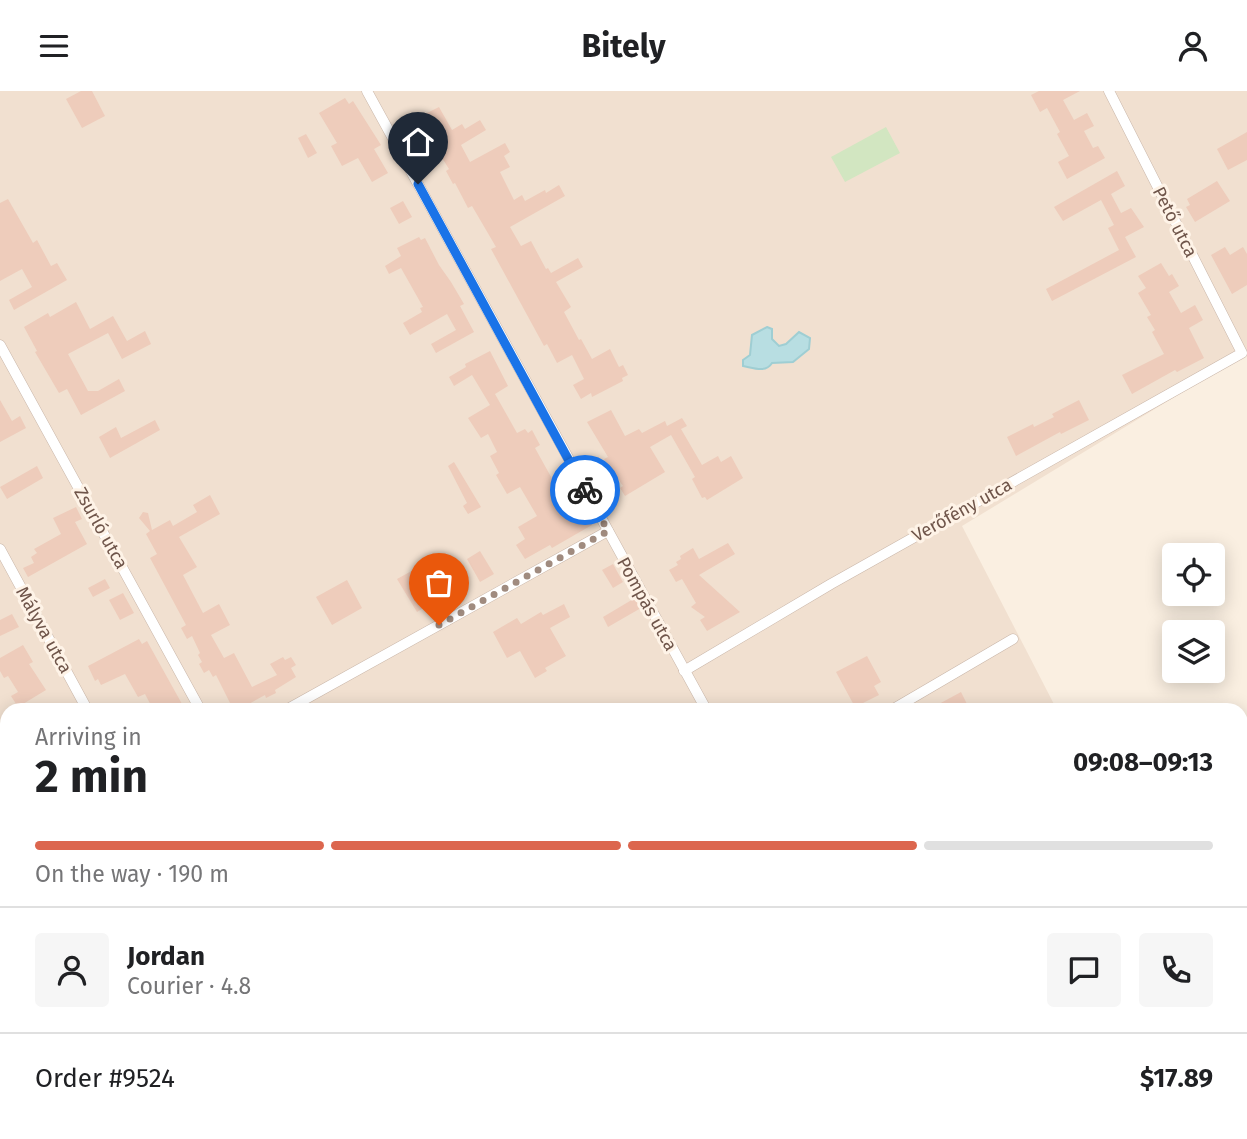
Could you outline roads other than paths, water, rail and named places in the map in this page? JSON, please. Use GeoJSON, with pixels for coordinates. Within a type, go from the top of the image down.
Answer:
{"type":"FeatureCollection","features":[{"type":"Feature","properties":{"kind":"street","name":"Pompás utca"},"geometry":{"type":"LineString","coordinates":[[367,91],[703,703]]}},
{"type":"Feature","properties":{"kind":"street","name":"Pető utca"},"geometry":{"type":"LineString","coordinates":[[1109,91],[1242,353]]}},
{"type":"Feature","properties":{"kind":"street","name":"Zsurló utca"},"geometry":{"type":"LineString","coordinates":[[0,345],[197,703]]}},
{"type":"Feature","properties":{"kind":"street","name":"Verőfény utca"},"geometry":{"type":"LineString","coordinates":[[684,670],[831,584],[1242,353]]}},
{"type":"Feature","properties":{"kind":"street"},"geometry":{"type":"LineString","coordinates":[[298,703],[608,531]]}},
{"type":"Feature","properties":{"kind":"street","name":"Mályva utca"},"geometry":{"type":"LineString","coordinates":[[0,549],[84,703]]}},
{"type":"Feature","properties":{"kind":"street"},"geometry":{"type":"LineString","coordinates":[[904,703],[1013,639]]}},
{"type":"Feature","properties":{"kind":"water"},"geometry":{"type":"Polygon","coordinates":[[[767,327],[772,329],[772,339],[779,346],[786,344],[799,332],[810,338],[809,349],[793,362],[772,363],[763,369],[743,366],[743,360],[750,355],[752,335],[767,327]]]}}]}
